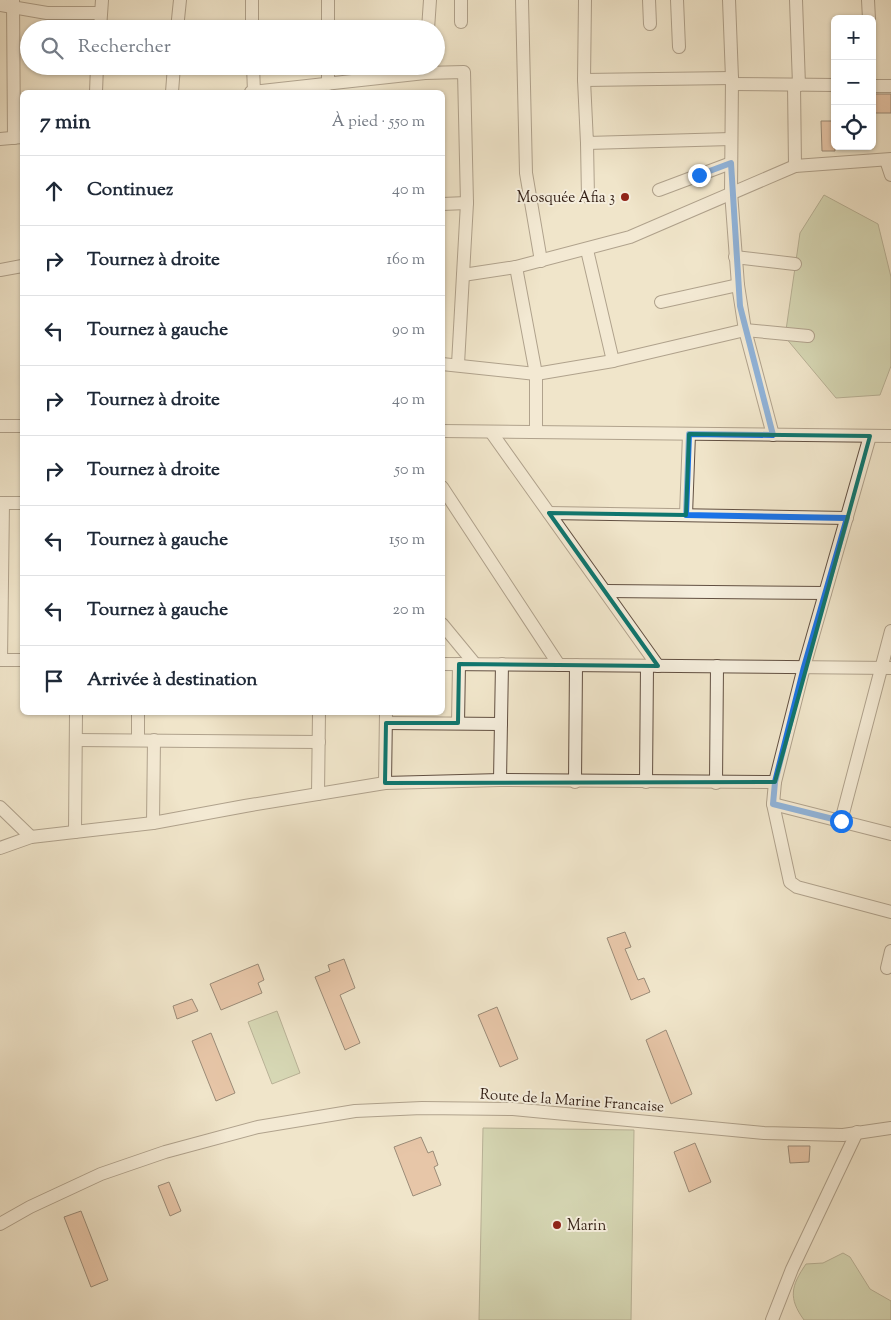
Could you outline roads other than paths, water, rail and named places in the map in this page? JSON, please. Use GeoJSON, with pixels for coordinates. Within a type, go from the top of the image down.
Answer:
{"type":"FeatureCollection","features":[{"type":"Feature","properties":{"kind":"street"},"geometry":{"type":"LineString","coordinates":[[101,20],[102,0]]}},
{"type":"Feature","properties":{"kind":"street"},"geometry":{"type":"LineString","coordinates":[[178,20],[180,0]]}},
{"type":"Feature","properties":{"kind":"street"},"geometry":{"type":"LineString","coordinates":[[252,0],[252,20]]}},
{"type":"Feature","properties":{"kind":"street"},"geometry":{"type":"LineString","coordinates":[[328,0],[328,20]]}},
{"type":"Feature","properties":{"kind":"street"},"geometry":{"type":"LineString","coordinates":[[429,20],[430,0]]}},
{"type":"Feature","properties":{"kind":"street"},"geometry":{"type":"LineString","coordinates":[[461,0],[461,22]]}},
{"type":"Feature","properties":{"kind":"street"},"geometry":{"type":"LineString","coordinates":[[522,0],[526,173],[541,261]]}},
{"type":"Feature","properties":{"kind":"street"},"geometry":{"type":"LineString","coordinates":[[585,0],[584,80],[588,197]]}},
{"type":"Feature","properties":{"kind":"street"},"geometry":{"type":"LineString","coordinates":[[649,0],[650,24]]}},
{"type":"Feature","properties":{"kind":"street"},"geometry":{"type":"LineString","coordinates":[[676,0],[679,47]]}},
{"type":"Feature","properties":{"kind":"street"},"geometry":{"type":"LineString","coordinates":[[729,0],[732,81],[731,192],[735,257],[745,330],[773,435]]}},
{"type":"Feature","properties":{"kind":"street"},"geometry":{"type":"LineString","coordinates":[[795,166],[796,0]]}},
{"type":"Feature","properties":{"kind":"street"},"geometry":{"type":"LineString","coordinates":[[868,0],[869,15]]}},
{"type":"Feature","properties":{"kind":"street"},"geometry":{"type":"LineString","coordinates":[[0,5],[13,3],[47,13],[101,13]]}},
{"type":"Feature","properties":{"kind":"street"},"geometry":{"type":"LineString","coordinates":[[0,139],[18,138],[13,3]]}},
{"type":"Feature","properties":{"kind":"street"},"geometry":{"type":"LineString","coordinates":[[445,71],[462,71],[466,74],[467,203],[458,364]]}},
{"type":"Feature","properties":{"kind":"street"},"geometry":{"type":"LineString","coordinates":[[96,90],[97,75]]}},
{"type":"Feature","properties":{"kind":"street"},"geometry":{"type":"LineString","coordinates":[[172,90],[173,75]]}},
{"type":"Feature","properties":{"kind":"street"},"geometry":{"type":"LineString","coordinates":[[253,90],[254,75]]}},
{"type":"Feature","properties":{"kind":"street"},"geometry":{"type":"LineString","coordinates":[[328,75],[328,84]]}},
{"type":"Feature","properties":{"kind":"street"},"geometry":{"type":"LineString","coordinates":[[272,90],[328,84],[359,86],[404,75]]}},
{"type":"Feature","properties":{"kind":"street"},"geometry":{"type":"LineString","coordinates":[[584,80],[732,81],[831,85]]}},
{"type":"Feature","properties":{"kind":"street"},"geometry":{"type":"LineString","coordinates":[[876,86],[891,86]]}},
{"type":"Feature","properties":{"kind":"street"},"geometry":{"type":"LineString","coordinates":[[587,144],[731,139]]}},
{"type":"Feature","properties":{"kind":"street"},"geometry":{"type":"LineString","coordinates":[[464,275],[516,267],[587,250],[646,231],[731,192],[795,166],[889,159],[891,175]]}},
{"type":"Feature","properties":{"kind":"street"},"geometry":{"type":"LineString","coordinates":[[659,190],[731,163]]}},
{"type":"Feature","properties":{"kind":"street"},"geometry":{"type":"LineString","coordinates":[[445,204],[467,203]]}},
{"type":"Feature","properties":{"kind":"street"},"geometry":{"type":"LineString","coordinates":[[587,250],[614,361]]}},
{"type":"Feature","properties":{"kind":"street"},"geometry":{"type":"LineString","coordinates":[[735,257],[795,264]]}},
{"type":"Feature","properties":{"kind":"street"},"geometry":{"type":"LineString","coordinates":[[0,270],[20,266]]}},
{"type":"Feature","properties":{"kind":"street"},"geometry":{"type":"LineString","coordinates":[[516,267],[536,374],[536,432]]}},
{"type":"Feature","properties":{"kind":"street"},"geometry":{"type":"LineString","coordinates":[[662,302],[738,285]]}},
{"type":"Feature","properties":{"kind":"street"},"geometry":{"type":"LineString","coordinates":[[445,364],[536,374],[614,361],[745,330],[808,336]]}},
{"type":"Feature","properties":{"kind":"street"},"geometry":{"type":"LineString","coordinates":[[0,426],[20,426]]}},
{"type":"Feature","properties":{"kind":"street"},"geometry":{"type":"LineString","coordinates":[[445,431],[891,436]]}},
{"type":"Feature","properties":{"kind":"street"},"geometry":{"type":"LineString","coordinates":[[491,432],[606,591],[653,666],[646,782]]}},
{"type":"Feature","properties":{"kind":"street"},"geometry":{"type":"LineString","coordinates":[[686,515],[689,434]]}},
{"type":"Feature","properties":{"kind":"street"},"geometry":{"type":"LineString","coordinates":[[870,436],[804,667],[775,782],[773,804],[790,882],[797,886],[891,912]]}},
{"type":"Feature","properties":{"kind":"street"},"geometry":{"type":"LineString","coordinates":[[445,492],[559,665]]}},
{"type":"Feature","properties":{"kind":"street"},"geometry":{"type":"LineString","coordinates":[[20,503],[2,503],[0,660],[20,660]]}},
{"type":"Feature","properties":{"kind":"street"},"geometry":{"type":"LineString","coordinates":[[549,513],[847,518]]}},
{"type":"Feature","properties":{"kind":"street"},"geometry":{"type":"LineString","coordinates":[[606,591],[825,592]]}},
{"type":"Feature","properties":{"kind":"street"},"geometry":{"type":"LineString","coordinates":[[445,628],[475,664]]}},
{"type":"Feature","properties":{"kind":"street"},"geometry":{"type":"LineString","coordinates":[[841,821],[886,668],[891,631]]}},
{"type":"Feature","properties":{"kind":"street"},"geometry":{"type":"LineString","coordinates":[[445,664],[886,668]]}},
{"type":"Feature","properties":{"kind":"street"},"geometry":{"type":"LineString","coordinates":[[458,723],[459,664]]}},
{"type":"Feature","properties":{"kind":"street"},"geometry":{"type":"LineString","coordinates":[[500,780],[502,664]]}},
{"type":"Feature","properties":{"kind":"street"},"geometry":{"type":"LineString","coordinates":[[575,782],[576,665]]}},
{"type":"Feature","properties":{"kind":"street"},"geometry":{"type":"LineString","coordinates":[[716,783],[717,666]]}},
{"type":"Feature","properties":{"kind":"street"},"geometry":{"type":"LineString","coordinates":[[75,832],[76,715]]}},
{"type":"Feature","properties":{"kind":"street"},"geometry":{"type":"LineString","coordinates":[[138,715],[138,740]]}},
{"type":"Feature","properties":{"kind":"street"},"geometry":{"type":"LineString","coordinates":[[318,794],[319,715]]}},
{"type":"Feature","properties":{"kind":"street"},"geometry":{"type":"LineString","coordinates":[[385,783],[386,718],[501,724]]}},
{"type":"Feature","properties":{"kind":"street"},"geometry":{"type":"LineString","coordinates":[[76,740],[319,742]]}},
{"type":"Feature","properties":{"kind":"street"},"geometry":{"type":"LineString","coordinates":[[153,824],[154,740]]}},
{"type":"Feature","properties":{"kind":"street"},"geometry":{"type":"LineString","coordinates":[[0,848],[31,837],[153,824],[385,783],[500,780],[775,782]]}},
{"type":"Feature","properties":{"kind":"street"},"geometry":{"type":"LineString","coordinates":[[773,804],[891,834]]}},
{"type":"Feature","properties":{"kind":"street"},"geometry":{"type":"LineString","coordinates":[[0,807],[31,837]]}},
{"type":"Feature","properties":{"kind":"street"},"geometry":{"type":"LineString","coordinates":[[887,968],[891,951]]}},
{"type":"Feature","properties":{"kind":"street","name":"Route de la Marine Francaise"},"geometry":{"type":"LineString","coordinates":[[0,1224],[101,1174],[165,1152],[258,1127],[355,1111],[422,1108],[513,1109],[764,1133],[842,1136],[857,1132],[891,1128]]}},
{"type":"Feature","properties":{"kind":"street"},"geometry":{"type":"LineString","coordinates":[[772,1320],[792,1269],[857,1132]]}},
{"type":"Feature","properties":{"kind":"place","name":"Mosquée Afia 3"},"geometry":{"type":"Point","coordinates":[625,197]}},
{"type":"Feature","properties":{"kind":"place","name":"Marin"},"geometry":{"type":"Point","coordinates":[557,1225]}}]}
